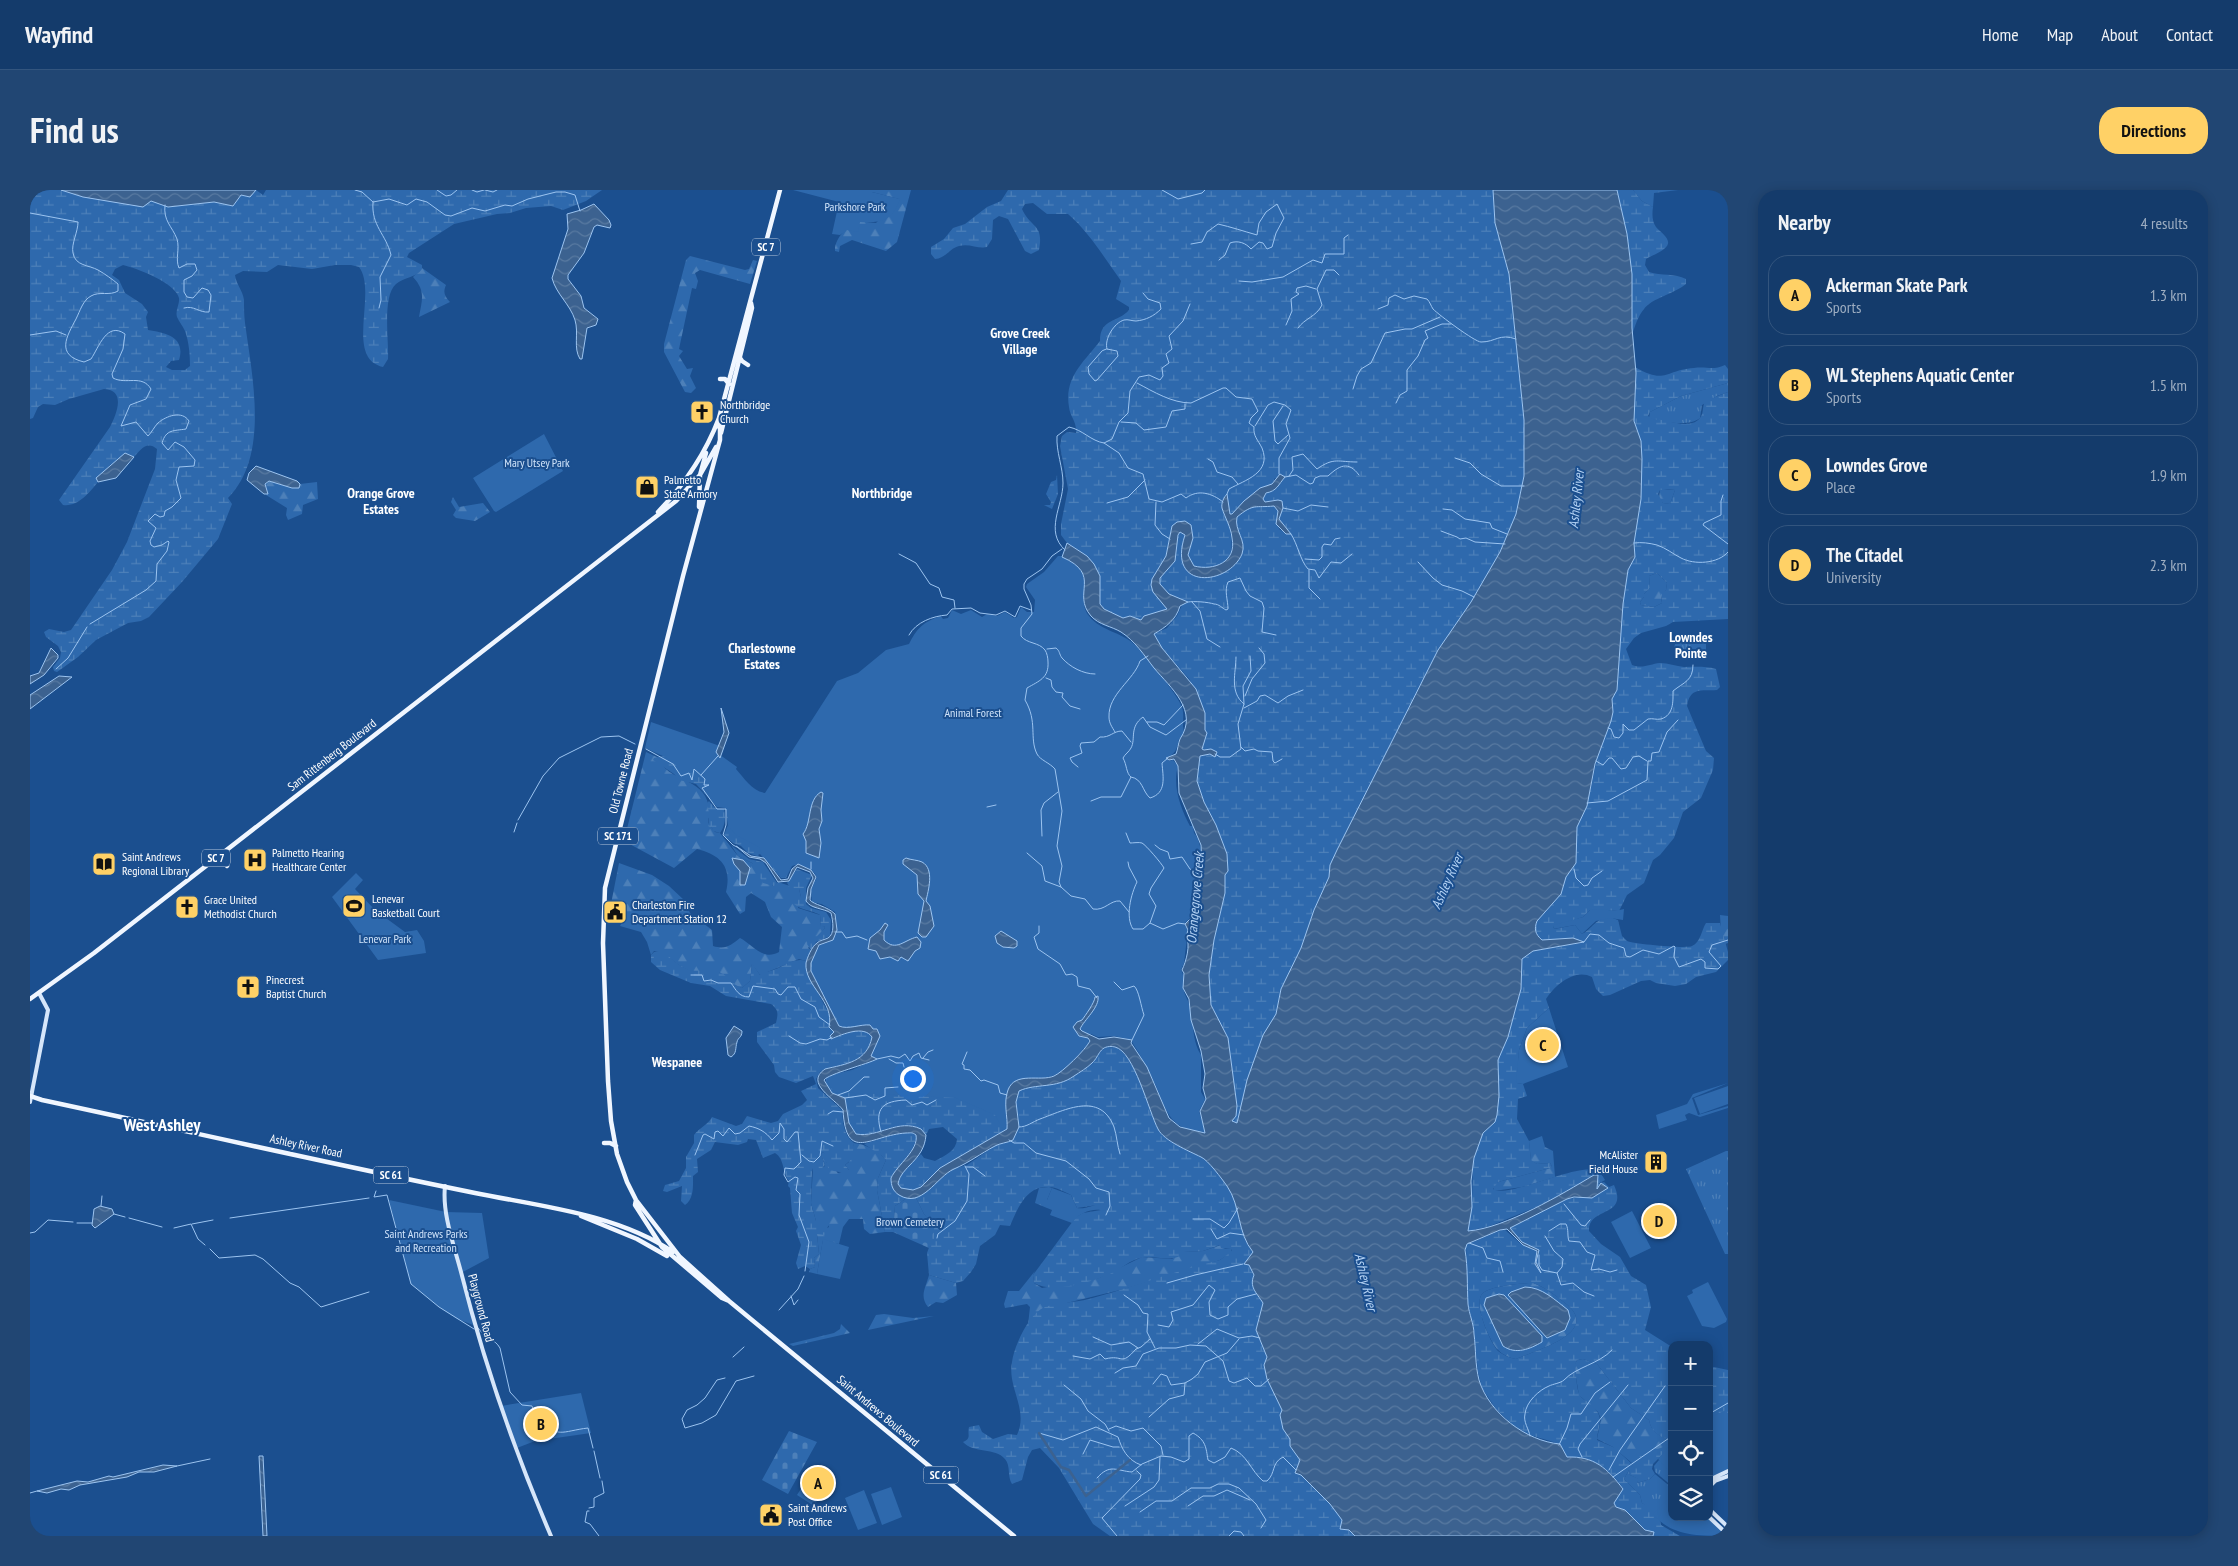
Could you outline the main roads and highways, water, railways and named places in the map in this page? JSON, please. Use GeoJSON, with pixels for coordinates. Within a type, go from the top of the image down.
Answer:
{"type":"FeatureCollection","features":[{"type":"Feature","properties":{"kind":"main road","name":"Sam Rittenberg Boulevard"},"geometry":{"type":"LineString","coordinates":[[645,525],[684,484],[708,447],[717,425],[780,190]]}},
{"type":"Feature","properties":{"kind":"main road","name":"Sam Rittenberg Boulevard"},"geometry":{"type":"LineString","coordinates":[[30,999],[204,867],[676,501],[700,475],[720,440],[752,308],[751,303]]}},
{"type":"Feature","properties":{"kind":"main road"},"geometry":{"type":"LineString","coordinates":[[740,354],[742,361],[748,365]]}},
{"type":"Feature","properties":{"kind":"main road"},"geometry":{"type":"LineString","coordinates":[[720,379],[724,379],[729,384]]}},
{"type":"Feature","properties":{"kind":"main road"},"geometry":{"type":"LineString","coordinates":[[720,440],[720,428],[717,425],[724,422],[723,407]]}},
{"type":"Feature","properties":{"kind":"main road","name":"Old Towne Road"},"geometry":{"type":"LineString","coordinates":[[636,1200],[625,1177],[610,1121],[603,943],[606,888],[698,517],[720,440]]}},
{"type":"Feature","properties":{"kind":"main road","name":"Old Towne Road"},"geometry":{"type":"LineString","coordinates":[[698,517],[700,475],[708,447]]}},
{"type":"Feature","properties":{"kind":"main road"},"geometry":{"type":"LineString","coordinates":[[676,501],[684,491],[684,484]]}},
{"type":"Feature","properties":{"kind":"main road"},"geometry":{"type":"LineString","coordinates":[[204,867],[220,860],[227,866]]}},
{"type":"Feature","properties":{"kind":"main road"},"geometry":{"type":"LineString","coordinates":[[30,1098],[48,1010],[39,993]]}},
{"type":"Feature","properties":{"kind":"main road","name":"Ashley River Road"},"geometry":{"type":"LineString","coordinates":[[30,1098],[598,1218],[658,1243],[677,1259]]}},
{"type":"Feature","properties":{"kind":"main road"},"geometry":{"type":"LineString","coordinates":[[604,1143],[616,1146]]}},
{"type":"Feature","properties":{"kind":"main road","name":"Playground Road"},"geometry":{"type":"LineString","coordinates":[[445,1186],[445,1208],[499,1404],[551,1536]]}},
{"type":"Feature","properties":{"kind":"main road","name":"SC 171"},"geometry":{"type":"LineString","coordinates":[[636,1200],[635,1205],[658,1243]]}},
{"type":"Feature","properties":{"kind":"main road","name":"Saint Andrews Boulevard"},"geometry":{"type":"LineString","coordinates":[[636,1200],[677,1259],[722,1298],[729,1301],[1014,1536]]}},
{"type":"Feature","properties":{"kind":"main road","name":"Ashley River Road"},"geometry":{"type":"LineString","coordinates":[[578,1214],[637,1239],[677,1259]]}},
{"type":"Feature","properties":{"kind":"main road"},"geometry":{"type":"LineString","coordinates":[[1713,1479],[1727,1474]]}},
{"type":"Feature","properties":{"kind":"main road"},"geometry":{"type":"LineString","coordinates":[[1713,1484],[1727,1474]]}},
{"type":"Feature","properties":{"kind":"main road"},"geometry":{"type":"LineString","coordinates":[[1713,1513],[1728,1528]]}},
{"type":"Feature","properties":{"kind":"main road"},"geometry":{"type":"LineString","coordinates":[[1713,1521],[1728,1535]]}},
{"type":"Feature","properties":{"kind":"main road"},"geometry":{"type":"LineString","coordinates":[[1717,1525],[1721,1521]]}},
{"type":"Feature","properties":{"kind":"water"},"geometry":{"type":"Polygon","coordinates":[[[61,190],[256,190],[250,197],[241,195],[233,206],[214,202],[168,207],[151,201],[143,207],[83,197],[61,190]]]}},
{"type":"Feature","properties":{"kind":"water","name":"Ashley River"},"geometry":{"type":"Polygon","coordinates":[[[1493,190],[1617,190],[1627,234],[1632,274],[1632,328],[1636,373],[1634,421],[1641,441],[1642,459],[1641,499],[1634,543],[1635,557],[1628,570],[1623,604],[1617,690],[1612,699],[1613,712],[1611,721],[1595,764],[1587,806],[1577,827],[1576,863],[1566,877],[1561,894],[1537,921],[1536,926],[1538,936],[1542,940],[1573,938],[1584,942],[1533,951],[1522,959],[1521,989],[1508,1037],[1498,1060],[1499,1096],[1497,1115],[1495,1122],[1483,1133],[1474,1158],[1471,1181],[1472,1207],[1468,1231],[1483,1229],[1516,1217],[1594,1175],[1598,1175],[1597,1189],[1601,1183],[1608,1188],[1592,1198],[1574,1197],[1567,1199],[1510,1228],[1522,1242],[1539,1250],[1536,1262],[1541,1273],[1535,1264],[1537,1251],[1523,1245],[1507,1229],[1500,1230],[1467,1244],[1465,1250],[1468,1304],[1474,1330],[1479,1380],[1491,1404],[1510,1423],[1522,1431],[1547,1442],[1560,1444],[1567,1457],[1577,1457],[1592,1461],[1605,1469],[1623,1489],[1614,1503],[1616,1507],[1625,1510],[1645,1530],[1654,1532],[1653,1536],[1355,1536],[1349,1530],[1340,1529],[1342,1520],[1330,1504],[1301,1475],[1295,1473],[1300,1460],[1290,1446],[1290,1439],[1283,1429],[1280,1415],[1282,1410],[1267,1379],[1264,1365],[1267,1357],[1256,1330],[1263,1303],[1252,1283],[1254,1275],[1249,1265],[1244,1264],[1253,1252],[1241,1228],[1235,1202],[1227,1186],[1204,1159],[1166,1138],[1158,1129],[1135,1070],[1122,1051],[1115,1047],[1106,1047],[1100,1051],[1090,1065],[1067,1080],[1019,1091],[1016,1102],[1019,1127],[1013,1140],[997,1145],[947,1173],[922,1195],[915,1198],[907,1198],[899,1195],[893,1188],[891,1178],[911,1152],[916,1141],[916,1135],[906,1133],[871,1141],[855,1142],[849,1137],[845,1127],[843,1110],[819,1085],[819,1074],[825,1069],[854,1061],[860,1057],[866,1052],[872,1037],[868,1033],[859,1031],[831,1039],[830,1036],[834,1032],[829,1027],[828,1009],[807,971],[806,963],[813,947],[819,941],[828,938],[832,934],[833,923],[831,913],[811,906],[806,901],[808,888],[813,878],[810,872],[797,867],[789,881],[778,882],[766,863],[760,859],[749,857],[736,846],[751,856],[764,858],[781,880],[788,879],[792,869],[798,864],[811,870],[816,877],[811,889],[810,900],[835,914],[837,930],[833,940],[819,945],[811,963],[811,971],[839,1026],[870,1025],[873,1029],[877,1029],[880,1036],[871,1056],[877,1059],[824,1080],[832,1093],[845,1098],[849,1123],[856,1134],[913,1126],[921,1129],[926,1135],[921,1151],[900,1178],[898,1184],[901,1188],[913,1190],[921,1187],[940,1168],[1007,1129],[1006,1100],[1011,1084],[1022,1079],[1054,1076],[1084,1050],[1090,1041],[1088,1038],[1079,1036],[1073,1027],[1082,1020],[1095,997],[1098,996],[1097,1005],[1080,1029],[1099,1039],[1114,1037],[1132,1040],[1131,1043],[1147,1067],[1169,1118],[1180,1127],[1205,1133],[1200,1111],[1206,1099],[1203,1088],[1205,1074],[1201,1051],[1191,1020],[1189,999],[1183,988],[1184,973],[1182,970],[1188,948],[1186,937],[1188,930],[1185,924],[1191,918],[1202,866],[1201,845],[1179,793],[1178,766],[1174,759],[1169,760],[1166,758],[1176,754],[1185,729],[1185,710],[1175,692],[1131,640],[1121,632],[1091,616],[1084,600],[1084,578],[1081,571],[1062,557],[1067,543],[1087,556],[1094,564],[1100,576],[1100,604],[1104,609],[1123,618],[1130,616],[1141,620],[1144,616],[1167,609],[1153,592],[1151,585],[1152,579],[1166,556],[1172,526],[1177,522],[1185,521],[1191,525],[1193,538],[1188,555],[1194,566],[1216,566],[1227,559],[1233,546],[1230,530],[1222,508],[1222,502],[1227,494],[1230,514],[1232,514],[1260,488],[1272,484],[1280,474],[1285,477],[1275,489],[1266,493],[1263,499],[1265,502],[1282,501],[1283,508],[1279,519],[1291,534],[1286,534],[1276,524],[1278,511],[1274,506],[1255,507],[1247,510],[1237,517],[1237,527],[1243,544],[1242,554],[1235,564],[1225,572],[1213,577],[1202,578],[1191,574],[1184,566],[1181,553],[1185,535],[1180,532],[1175,561],[1160,578],[1160,584],[1169,594],[1188,602],[1180,606],[1170,623],[1154,634],[1162,648],[1196,689],[1205,713],[1205,730],[1207,733],[1202,749],[1211,749],[1217,752],[1215,757],[1210,754],[1200,756],[1197,781],[1204,802],[1216,825],[1227,854],[1228,871],[1225,875],[1225,893],[1214,940],[1209,975],[1211,1005],[1228,1038],[1237,1106],[1236,1116],[1232,1121],[1237,1123],[1247,1080],[1263,1035],[1276,1014],[1281,989],[1301,948],[1314,910],[1329,877],[1330,865],[1438,650],[1471,602],[1500,552],[1516,514],[1524,476],[1524,420],[1509,274],[1495,223],[1493,190]]]}},
{"type":"Feature","properties":{"kind":"water"},"geometry":{"type":"Polygon","coordinates":[[[594,204],[609,220],[610,228],[597,225],[594,227],[584,253],[568,275],[568,279],[581,296],[584,308],[598,319],[596,325],[587,328],[582,359],[580,359],[577,350],[575,320],[552,278],[568,229],[567,214],[594,204]]]}},
{"type":"Feature","properties":{"kind":"water"},"geometry":{"type":"Polygon","coordinates":[[[125,453],[134,457],[116,478],[98,482],[96,478],[125,453]]]}},
{"type":"Feature","properties":{"kind":"water"},"geometry":{"type":"Polygon","coordinates":[[[256,466],[297,481],[300,484],[299,488],[292,488],[269,481],[265,484],[268,494],[264,494],[247,480],[249,473],[256,466]]]}},
{"type":"Feature","properties":{"kind":"water"},"geometry":{"type":"Polygon","coordinates":[[[51,648],[58,655],[58,658],[44,675],[30,684],[30,676],[39,673],[51,648]]]}},
{"type":"Feature","properties":{"kind":"water"},"geometry":{"type":"Polygon","coordinates":[[[59,676],[72,677],[30,709],[30,695],[59,676]]]}},
{"type":"Feature","properties":{"kind":"water"},"geometry":{"type":"Polygon","coordinates":[[[721,708],[729,733],[720,758],[716,752],[724,732],[721,708]]]}},
{"type":"Feature","properties":{"kind":"water"},"geometry":{"type":"Polygon","coordinates":[[[821,792],[823,793],[822,821],[819,829],[821,843],[819,858],[806,853],[806,841],[803,834],[808,824],[814,800],[821,792]]]}},
{"type":"Feature","properties":{"kind":"water"},"geometry":{"type":"Polygon","coordinates":[[[732,858],[743,860],[750,868],[745,885],[740,885],[740,871],[732,858]]]}},
{"type":"Feature","properties":{"kind":"water"},"geometry":{"type":"Polygon","coordinates":[[[906,858],[922,862],[926,865],[930,875],[926,901],[930,906],[934,926],[926,937],[922,937],[918,933],[924,901],[918,894],[917,875],[903,864],[903,860],[906,858]]]}},
{"type":"Feature","properties":{"kind":"water"},"geometry":{"type":"Polygon","coordinates":[[[885,923],[888,925],[884,932],[884,940],[888,943],[896,945],[917,937],[921,942],[920,948],[915,951],[908,961],[901,957],[898,961],[890,957],[880,959],[876,951],[868,949],[870,938],[885,923]]]}},
{"type":"Feature","properties":{"kind":"water"},"geometry":{"type":"Polygon","coordinates":[[[1001,931],[1017,941],[1017,946],[1014,948],[1003,947],[997,943],[995,936],[1001,931]]]}},
{"type":"Feature","properties":{"kind":"water"},"geometry":{"type":"Polygon","coordinates":[[[734,1026],[742,1031],[742,1033],[735,1052],[731,1057],[728,1055],[726,1038],[734,1026]]]}},
{"type":"Feature","properties":{"kind":"water"},"geometry":{"type":"Polygon","coordinates":[[[100,1206],[112,1209],[114,1214],[95,1228],[92,1225],[94,1209],[100,1206]]]}},
{"type":"Feature","properties":{"kind":"water"},"geometry":{"type":"Polygon","coordinates":[[[1525,1287],[1543,1292],[1568,1310],[1570,1318],[1565,1330],[1547,1338],[1508,1295],[1525,1287]]]}},
{"type":"Feature","properties":{"kind":"water"},"geometry":{"type":"Polygon","coordinates":[[[1499,1294],[1504,1295],[1542,1336],[1542,1342],[1528,1349],[1518,1351],[1503,1346],[1484,1305],[1486,1298],[1499,1294]]]}},
{"type":"Feature","properties":{"kind":"water"},"geometry":{"type":"Polygon","coordinates":[[[259,1456],[263,1456],[267,1536],[263,1536],[259,1456]]]}},
{"type":"Feature","properties":{"kind":"water"},"geometry":{"type":"Polygon","coordinates":[[[163,1465],[177,1466],[80,1485],[69,1490],[61,1489],[47,1493],[37,1491],[77,1481],[88,1482],[163,1465]]]}},
{"type":"Feature","properties":{"kind":"waterway"},"geometry":{"type":"LineString","coordinates":[[355,190],[362,192],[373,202],[389,199],[407,205],[416,199],[427,202],[445,215],[451,216],[472,208],[485,211],[505,205],[512,206],[528,199],[556,192],[565,192],[575,195],[580,211]]}},
{"type":"Feature","properties":{"kind":"waterway"},"geometry":{"type":"LineString","coordinates":[[437,190],[446,196],[451,195],[457,190]]}},
{"type":"Feature","properties":{"kind":"waterway"},"geometry":{"type":"LineString","coordinates":[[472,190],[477,192],[484,190]]}},
{"type":"Feature","properties":{"kind":"waterway"},"geometry":{"type":"LineString","coordinates":[[485,190],[493,192],[497,190]]}},
{"type":"Feature","properties":{"kind":"waterway"},"geometry":{"type":"LineString","coordinates":[[1162,190],[1178,199],[1202,193],[1205,190]]}},
{"type":"Feature","properties":{"kind":"waterway"},"geometry":{"type":"LineString","coordinates":[[373,202],[376,224],[391,255],[380,277],[381,300],[379,308]]}},
{"type":"Feature","properties":{"kind":"waterway"},"geometry":{"type":"LineString","coordinates":[[1191,244],[1202,242],[1207,232],[1218,224],[1257,235],[1259,223],[1266,212],[1277,204],[1284,218],[1276,233],[1272,247],[1267,249],[1263,243],[1259,242],[1251,249],[1242,243],[1233,242],[1230,243],[1225,255],[1219,260]]}},
{"type":"Feature","properties":{"kind":"waterway"},"geometry":{"type":"LineString","coordinates":[[165,205],[165,215],[177,239],[177,261],[179,268],[187,264],[195,264],[197,270],[192,276],[184,280],[184,292],[187,297],[193,298],[202,288],[208,290],[211,295],[209,312],[188,307],[184,308]]}},
{"type":"Feature","properties":{"kind":"waterway"},"geometry":{"type":"LineString","coordinates":[[30,213],[78,222],[73,246],[74,257],[79,263],[98,270],[118,284],[118,291],[94,295],[84,303],[67,338],[66,350],[69,355],[84,362],[91,359],[108,333],[119,331],[125,334],[123,349],[112,374],[113,378],[123,381],[143,382],[151,389],[146,399],[130,405],[121,426],[136,422],[148,436],[161,420],[174,415],[182,416],[189,421],[186,429],[168,433],[162,443],[168,450],[175,442],[184,447],[195,460],[194,466],[179,467],[176,480],[181,498],[165,511],[164,516],[160,517],[155,514],[148,521],[156,528],[150,541],[151,545],[154,547],[169,542],[167,551],[157,564],[156,581],[146,590],[90,624]]}},
{"type":"Feature","properties":{"kind":"waterway"},"geometry":{"type":"LineString","coordinates":[[1239,281],[1252,282],[1283,277],[1313,260],[1322,263],[1325,254],[1344,254],[1344,238],[1348,235]]}},
{"type":"Feature","properties":{"kind":"waterway"},"geometry":{"type":"LineString","coordinates":[[1298,328],[1317,312],[1322,305],[1317,289],[1326,270],[1334,270],[1339,275]]}},
{"type":"Feature","properties":{"kind":"waterway"},"geometry":{"type":"LineString","coordinates":[[1286,325],[1292,311],[1291,299],[1299,294],[1296,292],[1297,288],[1306,286],[1316,289]]}},
{"type":"Feature","properties":{"kind":"waterway"},"geometry":{"type":"LineString","coordinates":[[1107,349],[1108,336],[1117,324],[1126,320],[1143,320],[1153,316],[1161,309],[1160,303],[1148,299],[1143,293]]}},
{"type":"Feature","properties":{"kind":"waterway"},"geometry":{"type":"LineString","coordinates":[[1378,309],[1388,305],[1389,298],[1395,295],[1404,299],[1414,296],[1427,299],[1433,309],[1477,341],[1486,342],[1501,337],[1516,339]]}},
{"type":"Feature","properties":{"kind":"waterway","name":"Orangegrove Creek"},"geometry":{"type":"LineString","coordinates":[[1065,550],[1059,543],[1055,527],[1063,483],[1057,436],[1069,427],[1079,430],[1099,442],[1104,443],[1112,439],[1119,422],[1128,413],[1130,391],[1139,377],[1149,375],[1160,380],[1163,376],[1162,368],[1169,363],[1166,354],[1172,349],[1169,336],[1183,321],[1190,304]]}},
{"type":"Feature","properties":{"kind":"waterway"},"geometry":{"type":"LineString","coordinates":[[1353,389],[1357,376],[1361,369],[1371,363],[1385,333],[1412,329],[1440,317]]}},
{"type":"Feature","properties":{"kind":"waterway"},"geometry":{"type":"LineString","coordinates":[[1396,403],[1400,395],[1407,391],[1407,370],[1418,356],[1425,340],[1428,338],[1425,331],[1442,324],[1451,324]]}},
{"type":"Feature","properties":{"kind":"waterway"},"geometry":{"type":"LineString","coordinates":[[30,335],[56,331],[66,335]]}},
{"type":"Feature","properties":{"kind":"waterway"},"geometry":{"type":"LineString","coordinates":[[1107,349],[1117,351],[1118,356],[1095,381],[1089,374],[1088,367],[1102,351],[1107,349]]}},
{"type":"Feature","properties":{"kind":"waterway"},"geometry":{"type":"LineString","coordinates":[[1137,383],[1163,396],[1184,403],[1191,403],[1223,388],[1226,388],[1236,397],[1252,399],[1258,411],[1249,423],[1254,427],[1255,435],[1262,448],[1263,464],[1260,470],[1249,479],[1229,489],[1227,494]]}},
{"type":"Feature","properties":{"kind":"waterway"},"geometry":{"type":"LineString","coordinates":[[1255,426],[1268,405],[1274,402],[1285,405],[1291,410],[1286,424],[1290,438],[1279,458],[1279,474]]}},
{"type":"Feature","properties":{"kind":"waterway"},"geometry":{"type":"LineString","coordinates":[[1121,422],[1136,423],[1144,430],[1166,427],[1172,411],[1185,409],[1185,404]]}},
{"type":"Feature","properties":{"kind":"waterway"},"geometry":{"type":"LineString","coordinates":[[1283,406],[1273,421],[1275,441],[1278,444],[1288,435]]}},
{"type":"Feature","properties":{"kind":"waterway"},"geometry":{"type":"LineString","coordinates":[[1104,443],[1119,453],[1128,468],[1143,474],[1149,499],[1162,502],[1181,494],[1186,498],[1191,495],[1205,493],[1223,502]]}},
{"type":"Feature","properties":{"kind":"waterway"},"geometry":{"type":"LineString","coordinates":[[1289,476],[1293,470],[1292,457],[1303,454],[1317,469],[1332,462],[1357,462]]}},
{"type":"Feature","properties":{"kind":"waterway"},"geometry":{"type":"LineString","coordinates":[[1455,458],[1470,463],[1481,474],[1501,486],[1524,486]]}},
{"type":"Feature","properties":{"kind":"waterway"},"geometry":{"type":"LineString","coordinates":[[1208,459],[1213,462],[1217,472],[1232,477],[1238,484]]}},
{"type":"Feature","properties":{"kind":"waterway"},"geometry":{"type":"LineString","coordinates":[[1285,477],[1296,475],[1310,484],[1313,483],[1315,478],[1328,476],[1344,466],[1351,467],[1359,475]]}},
{"type":"Feature","properties":{"kind":"waterway"},"geometry":{"type":"LineString","coordinates":[[1107,503],[1128,497],[1145,480]]}},
{"type":"Feature","properties":{"kind":"waterway"},"geometry":{"type":"LineString","coordinates":[[1723,495],[1721,515],[1703,525],[1728,544]]}},
{"type":"Feature","properties":{"kind":"waterway"},"geometry":{"type":"LineString","coordinates":[[1156,502],[1155,525],[1162,534],[1170,539]]}},
{"type":"Feature","properties":{"kind":"waterway"},"geometry":{"type":"LineString","coordinates":[[1283,508],[1298,511],[1311,505],[1328,507]]}},
{"type":"Feature","properties":{"kind":"waterway"},"geometry":{"type":"LineString","coordinates":[[1443,509],[1452,510],[1465,519],[1490,523],[1492,528],[1507,534]]}},
{"type":"Feature","properties":{"kind":"waterway"},"geometry":{"type":"LineString","coordinates":[[1441,531],[1460,539],[1466,538],[1475,542],[1505,544]]}},
{"type":"Feature","properties":{"kind":"waterway"},"geometry":{"type":"LineString","coordinates":[[1291,534],[1305,565],[1308,569],[1315,570],[1319,578],[1331,562],[1341,563],[1352,554]]}},
{"type":"Feature","properties":{"kind":"waterway"},"geometry":{"type":"LineString","coordinates":[[1305,559],[1319,560],[1322,557],[1322,547],[1324,544],[1331,545],[1335,539],[1340,538]]}},
{"type":"Feature","properties":{"kind":"waterway"},"geometry":{"type":"LineString","coordinates":[[1634,543],[1657,545],[1692,562],[1712,561],[1724,556],[1728,552]]}},
{"type":"Feature","properties":{"kind":"waterway"},"geometry":{"type":"LineString","coordinates":[[1061,887],[1059,882],[1062,866],[1057,846],[1062,811],[1055,769],[1037,754],[1031,715],[1025,700],[1027,688],[1039,681],[1047,672],[1048,657],[1042,647],[1021,636],[1021,628],[1032,614],[1024,584],[1027,579],[1042,569],[1052,556],[1062,549]]}},
{"type":"Feature","properties":{"kind":"waterway"},"geometry":{"type":"LineString","coordinates":[[899,554],[916,563],[930,584],[939,588],[942,597],[954,600],[955,608]]}},
{"type":"Feature","properties":{"kind":"waterway"},"geometry":{"type":"LineString","coordinates":[[1418,562],[1442,585],[1474,597]]}},
{"type":"Feature","properties":{"kind":"waterway"},"geometry":{"type":"LineString","coordinates":[[1309,570],[1309,588],[1320,599]]}},
{"type":"Feature","properties":{"kind":"waterway"},"geometry":{"type":"LineString","coordinates":[[1188,602],[1216,604],[1226,610],[1228,609],[1226,592],[1228,582],[1240,578],[1250,596],[1262,602],[1264,608],[1262,632],[1276,635]]}},
{"type":"Feature","properties":{"kind":"waterway"},"geometry":{"type":"LineString","coordinates":[[1192,602],[1200,611],[1207,639],[1220,647]]}},
{"type":"Feature","properties":{"kind":"waterway"},"geometry":{"type":"LineString","coordinates":[[909,635],[920,623],[931,618],[947,615],[952,609],[971,608],[980,613],[996,615],[1005,611],[1015,617],[1020,606],[1031,610]]}},
{"type":"Feature","properties":{"kind":"waterway"},"geometry":{"type":"LineString","coordinates":[[56,669],[68,658],[87,627]]}},
{"type":"Feature","properties":{"kind":"waterway"},"geometry":{"type":"LineString","coordinates":[[1047,649],[1056,648],[1062,658],[1073,667],[1086,673],[1095,674]]}},
{"type":"Feature","properties":{"kind":"waterway"},"geometry":{"type":"LineString","coordinates":[[1245,696],[1252,679],[1265,663],[1264,654],[1259,648]]}},
{"type":"Feature","properties":{"kind":"waterway"},"geometry":{"type":"LineString","coordinates":[[1115,732],[1109,719],[1113,701],[1140,661],[1148,656]]}},
{"type":"Feature","properties":{"kind":"waterway"},"geometry":{"type":"LineString","coordinates":[[1215,754],[1220,757],[1230,757],[1241,749],[1238,724],[1244,704],[1243,686],[1251,671],[1250,656]]}},
{"type":"Feature","properties":{"kind":"waterway"},"geometry":{"type":"LineString","coordinates":[[1236,657],[1236,694],[1244,704]]}},
{"type":"Feature","properties":{"kind":"waterway"},"geometry":{"type":"LineString","coordinates":[[1608,728],[1611,729],[1614,737],[1619,738],[1623,733],[1623,724],[1629,730],[1634,730],[1648,719],[1661,719],[1665,717],[1671,711],[1673,691],[1690,678],[1693,665]]}},
{"type":"Feature","properties":{"kind":"waterway"},"geometry":{"type":"LineString","coordinates":[[1046,678],[1051,680],[1052,687],[1056,692],[1063,693],[1062,697],[1070,706],[1080,709]]}},
{"type":"Feature","properties":{"kind":"waterway"},"geometry":{"type":"LineString","coordinates":[[1244,708],[1257,701],[1260,696],[1265,695],[1278,703],[1288,696],[1303,690]]}},
{"type":"Feature","properties":{"kind":"waterway"},"geometry":{"type":"LineString","coordinates":[[1147,722],[1157,722],[1164,725],[1183,705]]}},
{"type":"Feature","properties":{"kind":"waterway"},"geometry":{"type":"LineString","coordinates":[[1091,801],[1101,797],[1121,797],[1131,777],[1123,758],[1132,744],[1134,729],[1143,717],[1150,727],[1166,735],[1186,720]]}},
{"type":"Feature","properties":{"kind":"waterway"},"geometry":{"type":"LineString","coordinates":[[1587,803],[1608,801],[1647,780],[1648,761],[1651,761],[1652,753],[1659,752],[1667,732],[1678,720]]}},
{"type":"Feature","properties":{"kind":"waterway"},"geometry":{"type":"LineString","coordinates":[[1078,767],[1070,758],[1082,753],[1081,743],[1094,742],[1100,737],[1122,731],[1131,742]]}},
{"type":"Feature","properties":{"kind":"waterway"},"geometry":{"type":"LineString","coordinates":[[518,820],[543,776],[559,758],[601,737],[619,736],[635,744]]}},
{"type":"Feature","properties":{"kind":"waterway"},"geometry":{"type":"LineString","coordinates":[[1241,747],[1245,751],[1254,749],[1272,752],[1275,763],[1282,759]]}},
{"type":"Feature","properties":{"kind":"waterway"},"geometry":{"type":"LineString","coordinates":[[646,749],[673,764],[681,776],[689,773],[692,780],[694,769],[705,779],[704,785],[709,785],[702,788],[717,809],[726,809],[726,825],[723,835],[737,847]]}},
{"type":"Feature","properties":{"kind":"waterway"},"geometry":{"type":"LineString","coordinates":[[701,775],[718,756]]}},
{"type":"Feature","properties":{"kind":"waterway"},"geometry":{"type":"LineString","coordinates":[[1596,761],[1603,765],[1609,758],[1612,758],[1621,769],[1626,768],[1633,757],[1639,756],[1647,761]]}},
{"type":"Feature","properties":{"kind":"waterway"},"geometry":{"type":"LineString","coordinates":[[1131,777],[1138,780],[1150,798],[1155,796],[1163,784],[1162,763],[1168,758]]}},
{"type":"Feature","properties":{"kind":"waterway"},"geometry":{"type":"LineString","coordinates":[[1042,836],[1041,810],[1044,803],[1058,792]]}},
{"type":"Feature","properties":{"kind":"waterway"},"geometry":{"type":"LineString","coordinates":[[987,807],[996,805]]}},
{"type":"Feature","properties":{"kind":"waterway"},"geometry":{"type":"LineString","coordinates":[[514,832],[517,823]]}},
{"type":"Feature","properties":{"kind":"waterway"},"geometry":{"type":"LineString","coordinates":[[1126,833],[1130,843],[1142,843],[1164,868],[1149,894],[1156,906],[1150,923]]}},
{"type":"Feature","properties":{"kind":"waterway"},"geometry":{"type":"LineString","coordinates":[[1155,845],[1168,852],[1170,859],[1182,857],[1190,869],[1200,875]]}},
{"type":"Feature","properties":{"kind":"waterway"},"geometry":{"type":"LineString","coordinates":[[1027,853],[1042,866],[1045,881],[1061,887],[1071,896],[1085,899],[1093,909],[1120,901],[1129,912]]}},
{"type":"Feature","properties":{"kind":"waterway"},"geometry":{"type":"LineString","coordinates":[[811,862],[811,869]]}},
{"type":"Feature","properties":{"kind":"waterway"},"geometry":{"type":"LineString","coordinates":[[1128,862],[1137,882],[1129,912],[1133,929],[1143,929],[1150,923],[1163,929],[1178,923],[1185,924]]}},
{"type":"Feature","properties":{"kind":"waterway"},"geometry":{"type":"LineString","coordinates":[[1574,869],[1576,878],[1584,886],[1588,885],[1592,878],[1602,871]]}},
{"type":"Feature","properties":{"kind":"waterway"},"geometry":{"type":"LineString","coordinates":[[1039,926],[1039,933],[1034,937],[1038,949],[1060,964],[1066,975],[1072,974],[1077,977],[1078,986],[1090,989],[1097,998]]}},
{"type":"Feature","properties":{"kind":"waterway"},"geometry":{"type":"LineString","coordinates":[[835,932],[842,932],[846,938],[857,936],[867,940]]}},
{"type":"Feature","properties":{"kind":"waterway"},"geometry":{"type":"LineString","coordinates":[[1584,942],[1590,934],[1599,935],[1609,943],[1624,948],[1626,956],[1630,957],[1643,950],[1659,954],[1674,946],[1674,957],[1679,967],[1701,959],[1705,962],[1705,968],[1718,969],[1721,966],[1709,952],[1712,945],[1728,940]]}},
{"type":"Feature","properties":{"kind":"waterway"},"geometry":{"type":"LineString","coordinates":[[691,975],[702,975],[704,981],[711,980],[718,983],[731,983],[738,993],[746,997],[749,997],[753,986],[775,989],[781,995],[788,987],[795,987],[801,999],[815,1007],[819,1017],[830,1025]]}},
{"type":"Feature","properties":{"kind":"waterway"},"geometry":{"type":"LineString","coordinates":[[1114,982],[1122,990],[1134,986],[1139,995],[1144,1015],[1132,1040]]}},
{"type":"Feature","properties":{"kind":"waterway"},"geometry":{"type":"LineString","coordinates":[[789,1036],[800,1043],[806,1044],[820,1039],[827,1040],[832,1037]]}},
{"type":"Feature","properties":{"kind":"waterway"},"geometry":{"type":"LineString","coordinates":[[923,1058],[928,1052],[933,1050]]}},
{"type":"Feature","properties":{"kind":"waterway"},"geometry":{"type":"LineString","coordinates":[[967,1052],[962,1064],[964,1069],[970,1070],[981,1081],[984,1080],[998,1085],[1000,1093],[1007,1095]]}},
{"type":"Feature","properties":{"kind":"waterway"},"geometry":{"type":"LineString","coordinates":[[877,1059],[891,1056],[899,1058],[905,1054],[910,1061],[913,1056],[919,1053],[921,1058],[929,1060]]}},
{"type":"Feature","properties":{"kind":"waterway"},"geometry":{"type":"LineString","coordinates":[[889,1059],[896,1063],[903,1063],[904,1067]]}},
{"type":"Feature","properties":{"kind":"waterway"},"geometry":{"type":"LineString","coordinates":[[838,1095],[849,1091],[864,1077],[869,1077]]}},
{"type":"Feature","properties":{"kind":"waterway"},"geometry":{"type":"LineString","coordinates":[[845,1098],[866,1095],[875,1100],[885,1096],[885,1088],[898,1087]]}},
{"type":"Feature","properties":{"kind":"waterway"},"geometry":{"type":"LineString","coordinates":[[881,1132],[879,1117],[882,1107],[886,1104],[906,1100],[912,1105],[922,1102],[927,1105],[936,1100]]}},
{"type":"Feature","properties":{"kind":"waterway"},"geometry":{"type":"LineString","coordinates":[[1019,1127],[1060,1111],[1081,1106],[1091,1106],[1100,1109],[1108,1116],[1114,1127],[1120,1154]]}},
{"type":"Feature","properties":{"kind":"waterway"},"geometry":{"type":"LineString","coordinates":[[828,1114],[833,1111],[843,1112]]}},
{"type":"Feature","properties":{"kind":"waterway"},"geometry":{"type":"LineString","coordinates":[[695,1155],[703,1135],[705,1134],[714,1139],[715,1132],[718,1131],[723,1136],[729,1128],[735,1134],[740,1133],[749,1126],[753,1127],[765,1133],[772,1140],[779,1133],[780,1123],[784,1129],[784,1139],[787,1142],[795,1132],[798,1132],[801,1162],[794,1169],[785,1168],[784,1175],[788,1182],[795,1177],[798,1178],[796,1190],[800,1194],[799,1215],[809,1242],[805,1271]]}},
{"type":"Feature","properties":{"kind":"waterway"},"geometry":{"type":"LineString","coordinates":[[1009,1140],[1014,1143],[1024,1143],[1036,1153],[1066,1161],[1089,1179],[1096,1188],[1109,1192],[1110,1206],[1106,1215]]}},
{"type":"Feature","properties":{"kind":"waterway"},"geometry":{"type":"LineString","coordinates":[[802,1155],[809,1161],[814,1162],[820,1156],[822,1141],[833,1146]]}},
{"type":"Feature","properties":{"kind":"waterway"},"geometry":{"type":"LineString","coordinates":[[937,1238],[938,1234],[955,1221],[967,1201],[969,1174],[965,1166]]}},
{"type":"Feature","properties":{"kind":"waterway"},"geometry":{"type":"LineString","coordinates":[[966,1167],[973,1167],[985,1176]]}},
{"type":"Feature","properties":{"kind":"waterway"},"geometry":{"type":"LineString","coordinates":[[376,1191],[374,1197],[387,1195],[411,1284],[439,1307],[474,1329]]}},
{"type":"Feature","properties":{"kind":"waterway"},"geometry":{"type":"LineString","coordinates":[[101,1206],[102,1196]]}},
{"type":"Feature","properties":{"kind":"waterway"},"geometry":{"type":"LineString","coordinates":[[230,1218],[369,1198]]}},
{"type":"Feature","properties":{"kind":"waterway"},"geometry":{"type":"LineString","coordinates":[[1564,1204],[1581,1225],[1585,1226],[1590,1220]]}},
{"type":"Feature","properties":{"kind":"waterway"},"geometry":{"type":"LineString","coordinates":[[1193,1219],[1210,1219],[1224,1228],[1238,1208]]}},
{"type":"Feature","properties":{"kind":"waterway"},"geometry":{"type":"LineString","coordinates":[[114,1214],[125,1217]]}},
{"type":"Feature","properties":{"kind":"waterway"},"geometry":{"type":"LineString","coordinates":[[129,1218],[162,1227]]}},
{"type":"Feature","properties":{"kind":"waterway"},"geometry":{"type":"LineString","coordinates":[[30,1233],[35,1232],[48,1220],[73,1222]]}},
{"type":"Feature","properties":{"kind":"waterway"},"geometry":{"type":"LineString","coordinates":[[192,1224],[213,1220]]}},
{"type":"Feature","properties":{"kind":"waterway"},"geometry":{"type":"LineString","coordinates":[[77,1223],[92,1223]]}},
{"type":"Feature","properties":{"kind":"waterway"},"geometry":{"type":"LineString","coordinates":[[174,1228],[191,1224],[198,1239],[205,1245]]}},
{"type":"Feature","properties":{"kind":"waterway"},"geometry":{"type":"LineString","coordinates":[[1549,1231],[1560,1224],[1566,1224],[1569,1241],[1580,1242],[1587,1252],[1595,1255],[1591,1270],[1599,1269],[1610,1272],[1617,1270]]}},
{"type":"Feature","properties":{"kind":"waterway"},"geometry":{"type":"LineString","coordinates":[[1211,1229],[1217,1239],[1230,1233],[1244,1235]]}},
{"type":"Feature","properties":{"kind":"waterway"},"geometry":{"type":"LineString","coordinates":[[1545,1236],[1554,1251],[1563,1259],[1562,1267],[1557,1273],[1561,1285],[1573,1283],[1584,1292],[1594,1296]]}},
{"type":"Feature","properties":{"kind":"waterway"},"geometry":{"type":"LineString","coordinates":[[1469,1243],[1483,1248],[1487,1258],[1500,1261],[1503,1272]]}},
{"type":"Feature","properties":{"kind":"waterway"},"geometry":{"type":"LineString","coordinates":[[210,1249],[219,1258],[255,1255],[263,1259],[321,1307],[369,1292]]}},
{"type":"Feature","properties":{"kind":"waterway"},"geometry":{"type":"LineString","coordinates":[[1539,1255],[1539,1265],[1542,1270],[1557,1273]]}},
{"type":"Feature","properties":{"kind":"waterway"},"geometry":{"type":"LineString","coordinates":[[1167,1283],[1243,1264]]}},
{"type":"Feature","properties":{"kind":"waterway"},"geometry":{"type":"LineString","coordinates":[[779,1310],[798,1289],[804,1276]]}},
{"type":"Feature","properties":{"kind":"waterway"},"geometry":{"type":"LineString","coordinates":[[1158,1325],[1169,1327],[1173,1320],[1171,1312],[1193,1305],[1209,1285],[1215,1290],[1209,1302],[1210,1315],[1218,1319],[1228,1315],[1228,1307],[1237,1299],[1256,1294]]}},
{"type":"Feature","properties":{"kind":"waterway"},"geometry":{"type":"LineString","coordinates":[[1124,1295],[1138,1305],[1143,1313],[1148,1314],[1147,1332],[1155,1348]]}},
{"type":"Feature","properties":{"kind":"waterway"},"geometry":{"type":"LineString","coordinates":[[791,1296],[794,1305],[798,1300]]}},
{"type":"Feature","properties":{"kind":"waterway"},"geometry":{"type":"LineString","coordinates":[[478,1328],[500,1348],[510,1392],[522,1405],[532,1406],[535,1415]]}},
{"type":"Feature","properties":{"kind":"waterway"},"geometry":{"type":"LineString","coordinates":[[1198,1344],[1217,1329],[1239,1338],[1252,1336],[1260,1338]]}},
{"type":"Feature","properties":{"kind":"waterway"},"geometry":{"type":"LineString","coordinates":[[1093,1337],[1111,1345],[1129,1342],[1138,1348]]}},
{"type":"Feature","properties":{"kind":"waterway"},"geometry":{"type":"LineString","coordinates":[[1073,1356],[1090,1359],[1100,1354],[1105,1359],[1124,1359],[1150,1339]]}},
{"type":"Feature","properties":{"kind":"waterway"},"geometry":{"type":"LineString","coordinates":[[1153,1384],[1161,1374],[1167,1376],[1171,1385],[1185,1383],[1198,1374],[1205,1362],[1227,1353],[1239,1339]]}},
{"type":"Feature","properties":{"kind":"waterway"},"geometry":{"type":"LineString","coordinates":[[1115,1373],[1123,1368],[1136,1366],[1143,1354],[1159,1348],[1176,1348],[1190,1345],[1206,1346],[1223,1361],[1229,1381],[1234,1383],[1247,1378],[1255,1386],[1261,1386],[1269,1379]]}},
{"type":"Feature","properties":{"kind":"waterway"},"geometry":{"type":"LineString","coordinates":[[733,1357],[744,1347]]}},
{"type":"Feature","properties":{"kind":"waterway"},"geometry":{"type":"LineString","coordinates":[[1530,1436],[1525,1423],[1526,1410],[1537,1393],[1563,1381],[1575,1372],[1601,1359],[1612,1350]]}},
{"type":"Feature","properties":{"kind":"waterway"},"geometry":{"type":"LineString","coordinates":[[725,1378],[717,1380],[705,1398],[687,1410],[682,1419],[685,1428],[702,1423],[716,1415],[736,1381],[754,1376]]}},
{"type":"Feature","properties":{"kind":"waterway"},"geometry":{"type":"LineString","coordinates":[[1559,1445],[1571,1414],[1581,1414],[1595,1393],[1610,1382]]}},
{"type":"Feature","properties":{"kind":"waterway"},"geometry":{"type":"LineString","coordinates":[[1149,1417],[1169,1399],[1184,1395],[1185,1383]]}},
{"type":"Feature","properties":{"kind":"waterway"},"geometry":{"type":"LineString","coordinates":[[1064,1385],[1081,1399],[1088,1411],[1105,1424],[1109,1431]]}},
{"type":"Feature","properties":{"kind":"waterway"},"geometry":{"type":"LineString","coordinates":[[1582,1457],[1578,1449],[1580,1444],[1628,1385]]}},
{"type":"Feature","properties":{"kind":"waterway"},"geometry":{"type":"LineString","coordinates":[[1609,1470],[1620,1450],[1665,1386]]}},
{"type":"Feature","properties":{"kind":"waterway"},"geometry":{"type":"LineString","coordinates":[[1713,1412],[1728,1403]]}},
{"type":"Feature","properties":{"kind":"waterway"},"geometry":{"type":"LineString","coordinates":[[537,1417],[555,1431],[566,1432],[588,1428],[593,1448]]}},
{"type":"Feature","properties":{"kind":"waterway"},"geometry":{"type":"LineString","coordinates":[[1109,1429],[1116,1426],[1131,1431],[1143,1428],[1161,1446],[1163,1455]]}},
{"type":"Feature","properties":{"kind":"waterway"},"geometry":{"type":"LineString","coordinates":[[1039,1433],[1063,1440],[1096,1427],[1118,1437],[1126,1454],[1141,1465]]}},
{"type":"Feature","properties":{"kind":"waterway"},"geometry":{"type":"LineString","coordinates":[[1039,1433],[1061,1467],[1069,1470],[1086,1496],[1130,1460]]}},
{"type":"Feature","properties":{"kind":"waterway"},"geometry":{"type":"LineString","coordinates":[[1097,1478],[1110,1469],[1132,1472],[1142,1464],[1161,1456],[1171,1457],[1184,1462],[1189,1459],[1189,1436],[1193,1433],[1203,1441],[1208,1460],[1214,1463],[1225,1457],[1231,1448],[1245,1458],[1263,1481],[1267,1481],[1270,1478],[1275,1465],[1283,1457],[1296,1470]]}},
{"type":"Feature","properties":{"kind":"waterway"},"geometry":{"type":"LineString","coordinates":[[1613,1477],[1668,1439]]}},
{"type":"Feature","properties":{"kind":"waterway"},"geometry":{"type":"LineString","coordinates":[[1083,1454],[1090,1440],[1119,1447]]}},
{"type":"Feature","properties":{"kind":"waterway"},"geometry":{"type":"LineString","coordinates":[[594,1451],[600,1478]]}},
{"type":"Feature","properties":{"kind":"waterway"},"geometry":{"type":"LineString","coordinates":[[1125,1506],[1154,1487],[1159,1480],[1160,1457]]}},
{"type":"Feature","properties":{"kind":"waterway"},"geometry":{"type":"LineString","coordinates":[[177,1466],[210,1459]]}},
{"type":"Feature","properties":{"kind":"waterway"},"geometry":{"type":"LineString","coordinates":[[1117,1536],[1102,1518],[1140,1479],[1141,1475],[1137,1471]]}},
{"type":"Feature","properties":{"kind":"waterway"},"geometry":{"type":"LineString","coordinates":[[589,1508],[594,1507],[594,1498],[604,1493],[602,1481]]}},
{"type":"Feature","properties":{"kind":"waterway"},"geometry":{"type":"LineString","coordinates":[[1140,1512],[1156,1501],[1172,1501],[1191,1488],[1210,1488],[1218,1484],[1229,1484],[1239,1488],[1256,1504],[1266,1520],[1261,1528]]}},
{"type":"Feature","properties":{"kind":"waterway"},"geometry":{"type":"LineString","coordinates":[[1188,1506],[1203,1496],[1214,1496],[1227,1490],[1250,1500]]}},
{"type":"Feature","properties":{"kind":"waterway"},"geometry":{"type":"LineString","coordinates":[[30,1493],[37,1491]]}},
{"type":"Feature","properties":{"kind":"waterway"},"geometry":{"type":"LineString","coordinates":[[589,1511],[587,1511],[585,1522],[590,1524],[599,1536]]}},
{"type":"Feature","properties":{"kind":"waterway"},"geometry":{"type":"LineString","coordinates":[[1229,1536],[1234,1531],[1241,1532],[1244,1536]]}},
{"type":"Feature","properties":{"kind":"place","name":"Northbridge Church"},"geometry":{"type":"Point","coordinates":[702,412]}},
{"type":"Feature","properties":{"kind":"place","name":"Palmetto State Armory"},"geometry":{"type":"Point","coordinates":[647,487]}},
{"type":"Feature","properties":{"kind":"place","name":"Palmetto Hearing Healthcare Center"},"geometry":{"type":"Point","coordinates":[255,860]}},
{"type":"Feature","properties":{"kind":"place","name":"Saint Andrews Regional Library"},"geometry":{"type":"Point","coordinates":[104,864]}},
{"type":"Feature","properties":{"kind":"place","name":"Lenevar Basketball Court"},"geometry":{"type":"Point","coordinates":[354,906]}},
{"type":"Feature","properties":{"kind":"place","name":"Grace United Methodist Church"},"geometry":{"type":"Point","coordinates":[187,907]}},
{"type":"Feature","properties":{"kind":"place","name":"Charleston Fire Department Station 12"},"geometry":{"type":"Point","coordinates":[615,912]}},
{"type":"Feature","properties":{"kind":"place","name":"Pinecrest Baptist Church"},"geometry":{"type":"Point","coordinates":[248,987]}},
{"type":"Feature","properties":{"kind":"place","name":"Lowndes Grove"},"geometry":{"type":"Point","coordinates":[1543,1045]}},
{"type":"Feature","properties":{"kind":"place","name":"McAlister Field House"},"geometry":{"type":"Point","coordinates":[1656,1162]}},
{"type":"Feature","properties":{"kind":"place","name":"The Citadel"},"geometry":{"type":"Point","coordinates":[1659,1221]}},
{"type":"Feature","properties":{"kind":"place","name":"WL Stephens Aquatic Center"},"geometry":{"type":"Point","coordinates":[541,1424]}},
{"type":"Feature","properties":{"kind":"place","name":"Ackerman Skate Park"},"geometry":{"type":"Point","coordinates":[818,1483]}},
{"type":"Feature","properties":{"kind":"place","name":"Saint Andrews Post Office"},"geometry":{"type":"Point","coordinates":[771,1515]}},
{"type":"Feature","properties":{"kind":"district","name":"Grove Creek Village"},"geometry":{"type":"Point","coordinates":[1020,342]}},
{"type":"Feature","properties":{"kind":"district","name":"Northbridge"},"geometry":{"type":"Point","coordinates":[882,493]}},
{"type":"Feature","properties":{"kind":"district","name":"Orange Grove Estates"},"geometry":{"type":"Point","coordinates":[381,502]}},
{"type":"Feature","properties":{"kind":"district","name":"Lowndes Pointe"},"geometry":{"type":"Point","coordinates":[1691,646]}},
{"type":"Feature","properties":{"kind":"district","name":"Charlestowne Estates"},"geometry":{"type":"Point","coordinates":[762,656]}},
{"type":"Feature","properties":{"kind":"district","name":"Wespanee"},"geometry":{"type":"Point","coordinates":[677,1062]}},
{"type":"Feature","properties":{"kind":"district","name":"West Ashley"},"geometry":{"type":"Point","coordinates":[162,1125]}},
{"type":"Feature","properties":{"kind":"park label","name":"Parkshore Park"},"geometry":{"type":"Point","coordinates":[855,207]}},
{"type":"Feature","properties":{"kind":"park label","name":"Mary Utsey Park"},"geometry":{"type":"Point","coordinates":[537,463]}},
{"type":"Feature","properties":{"kind":"park label","name":"Animal Forest"},"geometry":{"type":"Point","coordinates":[973,713]}},
{"type":"Feature","properties":{"kind":"park label","name":"Lenevar Park"},"geometry":{"type":"Point","coordinates":[385,939]}},
{"type":"Feature","properties":{"kind":"park label","name":"Brown Cemetery"},"geometry":{"type":"Point","coordinates":[910,1222]}},
{"type":"Feature","properties":{"kind":"park label","name":"Saint Andrews Parks and Recreation"},"geometry":{"type":"Point","coordinates":[426,1241]}}]}
